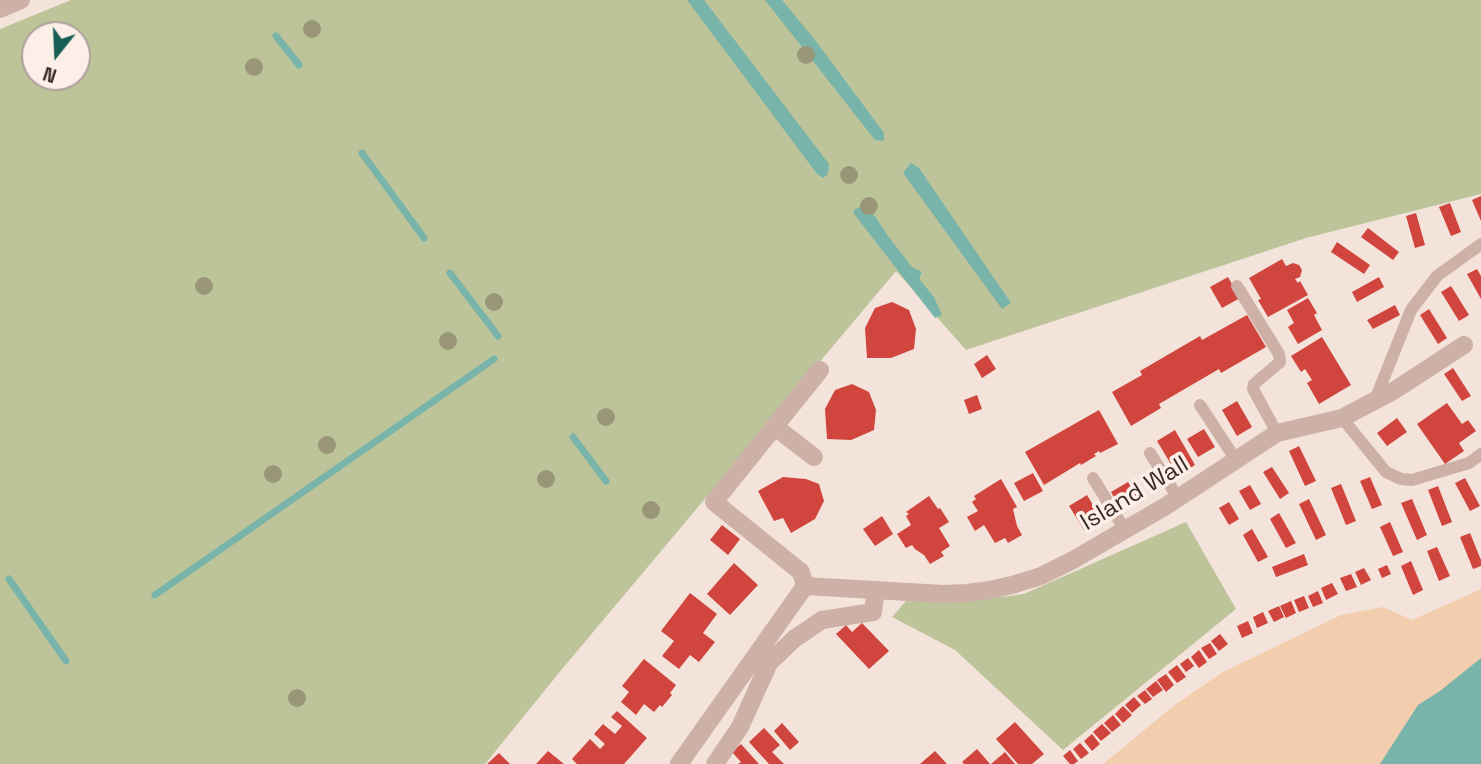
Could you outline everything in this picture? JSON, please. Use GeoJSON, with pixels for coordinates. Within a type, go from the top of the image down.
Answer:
{"type":"FeatureCollection","features":[{"type":"Feature","properties":{"kind":"street"},"geometry":{"type":"LineString","coordinates":[[0,9],[21,0]]}},
{"type":"Feature","properties":{"kind":"street","name":"Island Wall"},"geometry":{"type":"LineString","coordinates":[[805,586],[967,593],[1012,585],[1041,576],[1125,530],[1278,433],[1342,418],[1395,390],[1464,345]]}},
{"type":"Feature","properties":{"kind":"street"},"geometry":{"type":"LineString","coordinates":[[679,764],[805,586],[800,572],[714,502],[820,370]]}},
{"type":"Feature","properties":{"kind":"street"},"geometry":{"type":"LineString","coordinates":[[775,426],[814,457]]}},
{"type":"Feature","properties":{"kind":"street"},"geometry":{"type":"LineString","coordinates":[[715,764],[740,727],[769,663],[794,639],[822,620],[873,612],[876,590]]}},
{"type":"Feature","properties":{"kind":"lane"},"geometry":{"type":"LineString","coordinates":[[1375,400],[1411,310],[1437,276],[1481,244]]}},
{"type":"Feature","properties":{"kind":"lane"},"geometry":{"type":"LineString","coordinates":[[1237,285],[1279,355],[1280,362],[1254,384],[1253,389],[1278,433]]}},
{"type":"Feature","properties":{"kind":"lane"},"geometry":{"type":"LineString","coordinates":[[1200,405],[1236,460]]}},
{"type":"Feature","properties":{"kind":"lane"},"geometry":{"type":"LineString","coordinates":[[1342,418],[1386,471],[1401,479],[1412,480],[1469,463],[1481,454]]}},
{"type":"Feature","properties":{"kind":"lane"},"geometry":{"type":"LineString","coordinates":[[1150,453],[1178,498]]}},
{"type":"Feature","properties":{"kind":"lane"},"geometry":{"type":"LineString","coordinates":[[1093,478],[1125,530]]}},
{"type":"Feature","properties":{"kind":"green space"},"geometry":{"type":"Polygon","coordinates":[[[71,0],[1481,0],[1481,194],[1306,238],[966,350],[896,271],[485,764],[0,764],[0,29],[71,0]]]}},
{"type":"Feature","properties":{"kind":"green space"},"geometry":{"type":"Polygon","coordinates":[[[1186,522],[1236,609],[1063,750],[955,650],[892,617],[906,601],[970,601],[1024,594],[1186,522]]]}},
{"type":"Feature","properties":{"kind":"sand"},"geometry":{"type":"Polygon","coordinates":[[[1481,589],[1481,737],[1437,764],[1103,764],[1176,704],[1223,672],[1341,615],[1383,607],[1412,620],[1481,589]]]}},
{"type":"Feature","properties":{"kind":"water"},"geometry":{"type":"Polygon","coordinates":[[[687,0],[704,0],[829,164],[828,174],[823,178],[817,174],[687,0]]]}},
{"type":"Feature","properties":{"kind":"water"},"geometry":{"type":"Polygon","coordinates":[[[765,0],[782,0],[884,133],[884,141],[875,140],[765,0]]]}},
{"type":"Feature","properties":{"kind":"water"},"geometry":{"type":"Polygon","coordinates":[[[911,163],[919,168],[1011,303],[1002,309],[903,173],[911,163]]]}},
{"type":"Feature","properties":{"kind":"water"},"geometry":{"type":"Polygon","coordinates":[[[862,206],[875,216],[912,267],[922,272],[920,280],[934,297],[942,315],[935,318],[854,214],[854,210],[862,206]]]}},
{"type":"Feature","properties":{"kind":"water"},"geometry":{"type":"Polygon","coordinates":[[[1481,658],[1481,764],[1380,764],[1418,705],[1481,658]]]}},
{"type":"Feature","properties":{"kind":"building"},"geometry":{"type":"Polygon","coordinates":[[[1481,196],[1481,221],[1472,200],[1481,196]]]}},
{"type":"Feature","properties":{"kind":"building"},"geometry":{"type":"Polygon","coordinates":[[[1450,203],[1461,232],[1451,236],[1439,207],[1450,203]]]}},
{"type":"Feature","properties":{"kind":"building"},"geometry":{"type":"Polygon","coordinates":[[[1416,213],[1425,245],[1415,248],[1406,216],[1416,213]]]}},
{"type":"Feature","properties":{"kind":"building"},"geometry":{"type":"Polygon","coordinates":[[[1368,228],[1399,252],[1393,260],[1361,237],[1368,228]]]}},
{"type":"Feature","properties":{"kind":"building"},"geometry":{"type":"Polygon","coordinates":[[[1337,242],[1370,265],[1364,274],[1331,252],[1337,242]]]}},
{"type":"Feature","properties":{"kind":"building"},"geometry":{"type":"Polygon","coordinates":[[[1282,259],[1286,266],[1293,263],[1299,265],[1302,270],[1300,277],[1295,279],[1298,283],[1300,281],[1308,295],[1268,317],[1249,278],[1282,259]]]}},
{"type":"Feature","properties":{"kind":"building"},"geometry":{"type":"Polygon","coordinates":[[[1477,269],[1481,276],[1481,299],[1467,274],[1477,269]]]}},
{"type":"Feature","properties":{"kind":"building"},"geometry":{"type":"Polygon","coordinates":[[[1228,277],[1240,298],[1222,308],[1210,287],[1228,277]]]}},
{"type":"Feature","properties":{"kind":"building"},"geometry":{"type":"Polygon","coordinates":[[[1379,277],[1384,287],[1357,302],[1352,292],[1379,277]]]}},
{"type":"Feature","properties":{"kind":"building"},"geometry":{"type":"Polygon","coordinates":[[[1451,286],[1469,315],[1459,321],[1441,292],[1451,286]]]}},
{"type":"Feature","properties":{"kind":"building"},"geometry":{"type":"Polygon","coordinates":[[[1308,298],[1317,313],[1314,315],[1322,330],[1298,344],[1288,327],[1294,323],[1287,310],[1308,298]]]}},
{"type":"Feature","properties":{"kind":"building"},"geometry":{"type":"Polygon","coordinates":[[[892,302],[909,310],[916,329],[914,349],[891,358],[867,358],[865,328],[875,308],[892,302]]]}},
{"type":"Feature","properties":{"kind":"building"},"geometry":{"type":"Polygon","coordinates":[[[1395,305],[1400,315],[1373,329],[1367,320],[1395,305]]]}},
{"type":"Feature","properties":{"kind":"building"},"geometry":{"type":"Polygon","coordinates":[[[1429,309],[1447,338],[1438,344],[1420,315],[1429,309]]]}},
{"type":"Feature","properties":{"kind":"building"},"geometry":{"type":"Polygon","coordinates":[[[1247,315],[1266,347],[1221,373],[1219,369],[1159,404],[1161,408],[1131,426],[1112,392],[1142,375],[1140,371],[1200,336],[1202,340],[1247,315]]]}},
{"type":"Feature","properties":{"kind":"building"},"geometry":{"type":"Polygon","coordinates":[[[1322,337],[1351,385],[1319,404],[1307,383],[1312,380],[1305,369],[1301,372],[1291,356],[1322,337]]]}},
{"type":"Feature","properties":{"kind":"building"},"geometry":{"type":"Polygon","coordinates":[[[987,355],[996,369],[982,378],[974,364],[987,355]]]}},
{"type":"Feature","properties":{"kind":"building"},"geometry":{"type":"Polygon","coordinates":[[[1453,368],[1471,396],[1462,401],[1444,374],[1453,368]]]}},
{"type":"Feature","properties":{"kind":"building"},"geometry":{"type":"Polygon","coordinates":[[[852,384],[869,392],[876,410],[874,430],[851,440],[827,439],[825,409],[835,390],[852,384]]]}},
{"type":"Feature","properties":{"kind":"building"},"geometry":{"type":"Polygon","coordinates":[[[977,395],[982,409],[969,414],[964,400],[977,395]]]}},
{"type":"Feature","properties":{"kind":"building"},"geometry":{"type":"Polygon","coordinates":[[[1237,401],[1252,427],[1237,436],[1222,410],[1237,401]]]}},
{"type":"Feature","properties":{"kind":"building"},"geometry":{"type":"Polygon","coordinates":[[[1447,403],[1462,424],[1468,420],[1476,431],[1459,443],[1464,451],[1445,464],[1417,424],[1447,403]]]}},
{"type":"Feature","properties":{"kind":"building"},"geometry":{"type":"Polygon","coordinates":[[[1099,410],[1118,444],[1100,453],[1099,451],[1094,454],[1096,456],[1044,485],[1025,452],[1099,410]]]}},
{"type":"Feature","properties":{"kind":"building"},"geometry":{"type":"Polygon","coordinates":[[[1397,418],[1407,432],[1387,446],[1377,433],[1397,418]]]}},
{"type":"Feature","properties":{"kind":"building"},"geometry":{"type":"Polygon","coordinates":[[[1204,429],[1215,447],[1198,457],[1187,439],[1204,429]]]}},
{"type":"Feature","properties":{"kind":"building"},"geometry":{"type":"Polygon","coordinates":[[[1175,430],[1195,465],[1178,476],[1157,441],[1175,430]]]}},
{"type":"Feature","properties":{"kind":"building"},"geometry":{"type":"Polygon","coordinates":[[[1299,446],[1316,481],[1305,486],[1289,451],[1299,446]]]}},
{"type":"Feature","properties":{"kind":"building"},"geometry":{"type":"Polygon","coordinates":[[[1272,467],[1289,493],[1280,499],[1263,472],[1272,467]]]}},
{"type":"Feature","properties":{"kind":"building"},"geometry":{"type":"Polygon","coordinates":[[[1033,473],[1043,491],[1024,501],[1014,483],[1033,473]]]}},
{"type":"Feature","properties":{"kind":"building"},"geometry":{"type":"Polygon","coordinates":[[[783,477],[806,479],[819,484],[824,501],[815,519],[791,533],[783,518],[774,521],[758,491],[783,477]]]}},
{"type":"Feature","properties":{"kind":"building"},"geometry":{"type":"Polygon","coordinates":[[[1370,477],[1382,505],[1372,509],[1360,481],[1370,477]]]}},
{"type":"Feature","properties":{"kind":"building"},"geometry":{"type":"Polygon","coordinates":[[[1465,478],[1480,506],[1470,511],[1455,483],[1465,478]]]}},
{"type":"Feature","properties":{"kind":"building"},"geometry":{"type":"Polygon","coordinates":[[[1001,479],[1017,507],[1013,509],[1022,535],[1008,543],[1005,538],[995,543],[984,525],[975,531],[967,517],[978,511],[972,502],[976,499],[974,496],[1001,479]]]}},
{"type":"Feature","properties":{"kind":"building"},"geometry":{"type":"Polygon","coordinates":[[[1128,482],[1139,500],[1121,510],[1111,492],[1128,482]]]}},
{"type":"Feature","properties":{"kind":"building"},"geometry":{"type":"Polygon","coordinates":[[[1341,484],[1356,521],[1346,525],[1331,488],[1341,484]]]}},
{"type":"Feature","properties":{"kind":"building"},"geometry":{"type":"Polygon","coordinates":[[[1250,485],[1261,504],[1250,510],[1239,491],[1250,485]]]}},
{"type":"Feature","properties":{"kind":"building"},"geometry":{"type":"Polygon","coordinates":[[[1438,486],[1452,522],[1442,526],[1428,490],[1438,486]]]}},
{"type":"Feature","properties":{"kind":"building"},"geometry":{"type":"Polygon","coordinates":[[[1087,495],[1102,520],[1084,530],[1069,506],[1087,495]]]}},
{"type":"Feature","properties":{"kind":"building"},"geometry":{"type":"Polygon","coordinates":[[[929,496],[949,522],[939,528],[950,546],[941,552],[944,556],[930,564],[912,545],[906,548],[897,534],[911,525],[906,512],[929,496]]]}},
{"type":"Feature","properties":{"kind":"building"},"geometry":{"type":"Polygon","coordinates":[[[1309,499],[1326,535],[1316,540],[1299,504],[1309,499]]]}},
{"type":"Feature","properties":{"kind":"building"},"geometry":{"type":"Polygon","coordinates":[[[1412,499],[1427,535],[1417,540],[1401,503],[1412,499]]]}},
{"type":"Feature","properties":{"kind":"building"},"geometry":{"type":"Polygon","coordinates":[[[1229,502],[1239,519],[1229,525],[1219,508],[1229,502]]]}},
{"type":"Feature","properties":{"kind":"building"},"geometry":{"type":"Polygon","coordinates":[[[1279,513],[1296,543],[1286,548],[1270,519],[1279,513]]]}},
{"type":"Feature","properties":{"kind":"building"},"geometry":{"type":"Polygon","coordinates":[[[882,516],[893,534],[875,546],[863,529],[882,516]]]}},
{"type":"Feature","properties":{"kind":"building"},"geometry":{"type":"Polygon","coordinates":[[[1390,522],[1403,552],[1393,556],[1380,527],[1390,522]]]}},
{"type":"Feature","properties":{"kind":"building"},"geometry":{"type":"Polygon","coordinates":[[[722,525],[740,539],[728,555],[710,540],[722,525]]]}},
{"type":"Feature","properties":{"kind":"building"},"geometry":{"type":"Polygon","coordinates":[[[1252,529],[1268,557],[1258,562],[1243,535],[1252,529]]]}},
{"type":"Feature","properties":{"kind":"building"},"geometry":{"type":"Polygon","coordinates":[[[1470,533],[1481,560],[1481,566],[1473,569],[1460,537],[1470,533]]]}},
{"type":"Feature","properties":{"kind":"building"},"geometry":{"type":"Polygon","coordinates":[[[1437,547],[1450,576],[1439,581],[1427,551],[1437,547]]]}},
{"type":"Feature","properties":{"kind":"building"},"geometry":{"type":"Polygon","coordinates":[[[1304,554],[1308,565],[1276,577],[1272,567],[1304,554]]]}},
{"type":"Feature","properties":{"kind":"building"},"geometry":{"type":"Polygon","coordinates":[[[1411,561],[1423,590],[1413,595],[1401,566],[1411,561]]]}},
{"type":"Feature","properties":{"kind":"building"},"geometry":{"type":"Polygon","coordinates":[[[734,563],[758,585],[730,615],[707,594],[734,563]]]}},
{"type":"Feature","properties":{"kind":"building"},"geometry":{"type":"Polygon","coordinates":[[[1387,565],[1391,574],[1382,578],[1378,569],[1387,565]]]}},
{"type":"Feature","properties":{"kind":"building"},"geometry":{"type":"Polygon","coordinates":[[[1364,568],[1371,580],[1361,585],[1355,572],[1364,568]]]}},
{"type":"Feature","properties":{"kind":"building"},"geometry":{"type":"Polygon","coordinates":[[[1351,574],[1357,587],[1346,591],[1340,578],[1351,574]]]}},
{"type":"Feature","properties":{"kind":"building"},"geometry":{"type":"Polygon","coordinates":[[[1332,583],[1338,594],[1326,600],[1321,588],[1332,583]]]}},
{"type":"Feature","properties":{"kind":"building"},"geometry":{"type":"Polygon","coordinates":[[[1318,591],[1323,603],[1313,607],[1308,596],[1318,591]]]}},
{"type":"Feature","properties":{"kind":"building"},"geometry":{"type":"Polygon","coordinates":[[[690,593],[717,614],[703,633],[715,642],[699,662],[690,655],[679,669],[662,656],[674,641],[661,631],[690,593]]]}},
{"type":"Feature","properties":{"kind":"building"},"geometry":{"type":"Polygon","coordinates":[[[1304,596],[1309,608],[1299,612],[1294,600],[1304,596]]]}},
{"type":"Feature","properties":{"kind":"building"},"geometry":{"type":"Polygon","coordinates":[[[1291,601],[1296,613],[1286,618],[1280,606],[1291,601]]]}},
{"type":"Feature","properties":{"kind":"building"},"geometry":{"type":"Polygon","coordinates":[[[1279,606],[1284,617],[1274,622],[1268,611],[1279,606]]]}},
{"type":"Feature","properties":{"kind":"building"},"geometry":{"type":"Polygon","coordinates":[[[1263,612],[1268,623],[1257,628],[1253,617],[1263,612]]]}},
{"type":"Feature","properties":{"kind":"building"},"geometry":{"type":"Polygon","coordinates":[[[1248,621],[1253,633],[1242,638],[1237,626],[1248,621]]]}},
{"type":"Feature","properties":{"kind":"building"},"geometry":{"type":"Polygon","coordinates":[[[862,623],[889,651],[869,669],[836,634],[846,625],[852,632],[862,623]]]}},
{"type":"Feature","properties":{"kind":"building"},"geometry":{"type":"Polygon","coordinates":[[[1220,634],[1228,644],[1219,651],[1211,641],[1220,634]]]}},
{"type":"Feature","properties":{"kind":"building"},"geometry":{"type":"Polygon","coordinates":[[[1210,643],[1217,654],[1209,659],[1201,648],[1210,643]]]}},
{"type":"Feature","properties":{"kind":"building"},"geometry":{"type":"Polygon","coordinates":[[[1199,650],[1207,662],[1199,668],[1191,657],[1199,650]]]}},
{"type":"Feature","properties":{"kind":"building"},"geometry":{"type":"Polygon","coordinates":[[[1188,658],[1194,666],[1186,672],[1180,664],[1188,658]]]}},
{"type":"Feature","properties":{"kind":"building"},"geometry":{"type":"Polygon","coordinates":[[[644,659],[676,685],[662,707],[660,705],[654,712],[644,704],[636,715],[621,702],[629,692],[622,686],[644,659]]]}},
{"type":"Feature","properties":{"kind":"building"},"geometry":{"type":"Polygon","coordinates":[[[1177,665],[1186,677],[1177,683],[1168,672],[1177,665]]]}},
{"type":"Feature","properties":{"kind":"building"},"geometry":{"type":"Polygon","coordinates":[[[1166,674],[1174,685],[1166,692],[1157,680],[1166,674]]]}},
{"type":"Feature","properties":{"kind":"building"},"geometry":{"type":"Polygon","coordinates":[[[1156,681],[1163,690],[1153,697],[1146,689],[1156,681]]]}},
{"type":"Feature","properties":{"kind":"building"},"geometry":{"type":"Polygon","coordinates":[[[1145,690],[1152,699],[1145,704],[1137,696],[1145,690]]]}},
{"type":"Feature","properties":{"kind":"building"},"geometry":{"type":"Polygon","coordinates":[[[1134,697],[1141,705],[1132,713],[1125,705],[1134,697]]]}},
{"type":"Feature","properties":{"kind":"building"},"geometry":{"type":"Polygon","coordinates":[[[1123,706],[1132,715],[1123,723],[1115,714],[1123,706]]]}},
{"type":"Feature","properties":{"kind":"building"},"geometry":{"type":"Polygon","coordinates":[[[617,711],[647,738],[624,764],[577,764],[572,759],[590,739],[600,749],[605,744],[594,734],[603,724],[615,734],[622,726],[611,717],[617,711]]]}},
{"type":"Feature","properties":{"kind":"building"},"geometry":{"type":"Polygon","coordinates":[[[1113,715],[1121,725],[1112,732],[1104,723],[1113,715]]]}},
{"type":"Feature","properties":{"kind":"building"},"geometry":{"type":"Polygon","coordinates":[[[1015,722],[1044,754],[1032,764],[1018,764],[996,739],[1015,722]]]}},
{"type":"Feature","properties":{"kind":"building"},"geometry":{"type":"Polygon","coordinates":[[[782,723],[799,742],[790,750],[774,731],[782,723]]]}},
{"type":"Feature","properties":{"kind":"building"},"geometry":{"type":"Polygon","coordinates":[[[1102,724],[1111,733],[1101,741],[1093,732],[1102,724]]]}},
{"type":"Feature","properties":{"kind":"building"},"geometry":{"type":"Polygon","coordinates":[[[764,728],[780,745],[772,752],[784,764],[769,764],[749,742],[764,728]]]}},
{"type":"Feature","properties":{"kind":"building"},"geometry":{"type":"Polygon","coordinates":[[[1092,734],[1100,744],[1092,751],[1084,741],[1092,734]]]}},
{"type":"Feature","properties":{"kind":"building"},"geometry":{"type":"Polygon","coordinates":[[[1080,743],[1089,753],[1081,759],[1073,749],[1080,743]]]}},
{"type":"Feature","properties":{"kind":"building"},"geometry":{"type":"Polygon","coordinates":[[[741,744],[759,764],[738,764],[741,762],[732,752],[741,744]]]}},
{"type":"Feature","properties":{"kind":"building"},"geometry":{"type":"Polygon","coordinates":[[[977,749],[990,764],[962,762],[977,749]]]}},
{"type":"Feature","properties":{"kind":"building"},"geometry":{"type":"Polygon","coordinates":[[[1070,750],[1078,761],[1074,764],[1070,764],[1063,756],[1070,750]]]}},
{"type":"Feature","properties":{"kind":"building"},"geometry":{"type":"Polygon","coordinates":[[[548,751],[564,764],[536,764],[548,751]]]}},
{"type":"Feature","properties":{"kind":"building"},"geometry":{"type":"Polygon","coordinates":[[[935,751],[947,764],[920,764],[935,751]]]}},
{"type":"Feature","properties":{"kind":"building"},"geometry":{"type":"Polygon","coordinates":[[[1005,752],[1015,764],[991,764],[1005,752]]]}},
{"type":"Feature","properties":{"kind":"building"},"geometry":{"type":"Polygon","coordinates":[[[499,753],[510,764],[487,764],[499,753]]]}},
{"type":"Feature","properties":{"kind":"waterway"},"geometry":{"type":"LineString","coordinates":[[276,36],[299,65]]}},
{"type":"Feature","properties":{"kind":"waterway"},"geometry":{"type":"LineString","coordinates":[[362,153],[424,238]]}},
{"type":"Feature","properties":{"kind":"waterway"},"geometry":{"type":"LineString","coordinates":[[450,273],[498,336]]}},
{"type":"Feature","properties":{"kind":"waterway"},"geometry":{"type":"LineString","coordinates":[[155,595],[494,359]]}},
{"type":"Feature","properties":{"kind":"waterway"},"geometry":{"type":"LineString","coordinates":[[573,437],[606,481]]}},
{"type":"Feature","properties":{"kind":"waterway"},"geometry":{"type":"LineString","coordinates":[[9,579],[66,661]]}}]}
